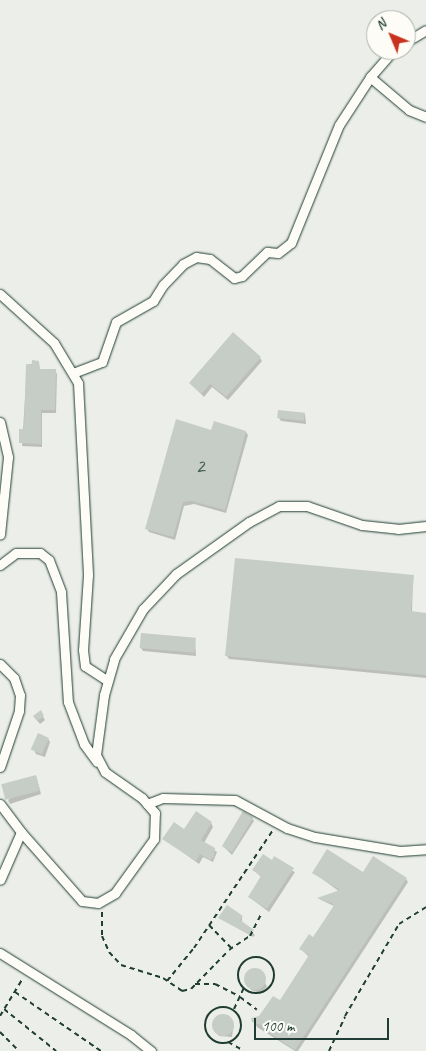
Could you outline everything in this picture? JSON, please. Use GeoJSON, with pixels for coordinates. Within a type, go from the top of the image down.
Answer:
{"type":"FeatureCollection","features":[{"type":"Feature","properties":{"kind":"lane"},"geometry":{"type":"LineString","coordinates":[[73,374],[102,362],[116,322],[153,301],[163,285],[183,264],[196,257],[210,259],[234,278],[242,276],[267,252],[278,253],[291,243],[339,125],[370,77],[385,60]]}},
{"type":"Feature","properties":{"kind":"lane"},"geometry":{"type":"LineString","coordinates":[[370,77],[409,110],[426,117]]}},
{"type":"Feature","properties":{"kind":"lane"},"geometry":{"type":"LineString","coordinates":[[0,294],[54,343],[78,382],[88,575],[83,650],[85,666],[108,681]]}},
{"type":"Feature","properties":{"kind":"lane"},"geometry":{"type":"LineString","coordinates":[[0,422],[8,457],[0,535]]}},
{"type":"Feature","properties":{"kind":"lane"},"geometry":{"type":"LineString","coordinates":[[98,763],[96,755],[108,681],[114,659],[143,609],[176,574],[249,522],[279,506],[307,506],[362,525],[398,528],[426,526]]}},
{"type":"Feature","properties":{"kind":"lane"},"geometry":{"type":"LineString","coordinates":[[0,565],[16,553],[30,552],[50,560],[62,592],[68,702],[84,744],[98,763],[147,804],[155,813],[157,823],[154,839],[116,893],[98,903],[82,901],[76,895],[21,832],[0,804]]}},
{"type":"Feature","properties":{"kind":"lane"},"geometry":{"type":"LineString","coordinates":[[0,664],[14,678],[20,694],[19,711],[0,767]]}},
{"type":"Feature","properties":{"kind":"lane"},"geometry":{"type":"LineString","coordinates":[[147,804],[163,798],[235,800],[278,823],[315,837],[400,851],[426,849]]}},
{"type":"Feature","properties":{"kind":"lane"},"geometry":{"type":"LineString","coordinates":[[0,880],[21,832]]}},
{"type":"Feature","properties":{"kind":"lane"},"geometry":{"type":"LineString","coordinates":[[0,953],[29,970],[151,1051]]}},
{"type":"Feature","properties":{"kind":"path"},"geometry":{"type":"LineString","coordinates":[[167,981],[210,925],[248,862],[278,823]]}},
{"type":"Feature","properties":{"kind":"path"},"geometry":{"type":"LineString","coordinates":[[98,903],[103,915],[102,936],[109,952],[121,964],[167,981],[182,991],[196,984],[231,948],[250,936],[261,914]]}},
{"type":"Feature","properties":{"kind":"path"},"geometry":{"type":"LineString","coordinates":[[329,1051],[345,1016],[399,924],[426,908]]}},
{"type":"Feature","properties":{"kind":"path"},"geometry":{"type":"LineString","coordinates":[[210,925],[231,948]]}},
{"type":"Feature","properties":{"kind":"path"},"geometry":{"type":"LineString","coordinates":[[233,1010],[244,988],[238,972],[244,962],[255,957],[270,964],[274,975],[266,990],[255,993],[244,988]]}},
{"type":"Feature","properties":{"kind":"path"},"geometry":{"type":"LineString","coordinates":[[0,1016],[29,970]]}},
{"type":"Feature","properties":{"kind":"path"},"geometry":{"type":"LineString","coordinates":[[196,984],[215,984],[240,997],[257,1010]]}},
{"type":"Feature","properties":{"kind":"path"},"geometry":{"type":"LineString","coordinates":[[15,992],[101,1051]]}},
{"type":"Feature","properties":{"kind":"path"},"geometry":{"type":"LineString","coordinates":[[233,1010],[216,1008],[205,1022],[211,1038],[228,1042],[244,1051]]}},
{"type":"Feature","properties":{"kind":"path"},"geometry":{"type":"LineString","coordinates":[[4,1009],[56,1051]]}},
{"type":"Feature","properties":{"kind":"path"},"geometry":{"type":"LineString","coordinates":[[228,1042],[238,1036],[241,1024],[233,1010]]}},
{"type":"Feature","properties":{"kind":"path"},"geometry":{"type":"LineString","coordinates":[[0,1032],[19,1051]]}},
{"type":"Feature","properties":{"kind":"shaded area"},"geometry":{"type":"Polygon","coordinates":[[[0,0],[426,0],[426,1051],[0,1051],[0,0]]]}},
{"type":"Feature","properties":{"kind":"building"},"geometry":{"type":"Polygon","coordinates":[[[233,332],[261,357],[226,397],[210,384],[201,394],[189,383],[233,332]]]}},
{"type":"Feature","properties":{"kind":"building"},"geometry":{"type":"Polygon","coordinates":[[[32,360],[39,361],[39,369],[56,369],[55,410],[41,410],[41,444],[19,443],[19,429],[24,429],[26,364],[32,365],[32,360]]]}},
{"type":"Feature","properties":{"kind":"building"},"geometry":{"type":"Polygon","coordinates":[[[278,410],[305,413],[304,421],[277,418],[278,410]]]}},
{"type":"Feature","properties":{"kind":"building"},"geometry":{"type":"Polygon","coordinates":[[[176,419],[211,430],[214,421],[246,431],[225,510],[192,501],[183,502],[173,537],[145,529],[176,419]]]}},
{"type":"Feature","properties":{"kind":"building"},"geometry":{"type":"Polygon","coordinates":[[[235,558],[414,575],[411,611],[426,613],[426,675],[225,656],[235,558]]]}},
{"type":"Feature","properties":{"kind":"building"},"geometry":{"type":"Polygon","coordinates":[[[141,633],[196,638],[194,653],[140,648],[141,633]]]}},
{"type":"Feature","properties":{"kind":"building"},"geometry":{"type":"Polygon","coordinates":[[[41,710],[44,716],[37,721],[33,716],[41,710]]]}},
{"type":"Feature","properties":{"kind":"building"},"geometry":{"type":"Polygon","coordinates":[[[38,733],[49,738],[42,754],[31,749],[38,733]]]}},
{"type":"Feature","properties":{"kind":"building"},"geometry":{"type":"Polygon","coordinates":[[[36,775],[40,790],[5,800],[1,784],[36,775]]]}},
{"type":"Feature","properties":{"kind":"building"},"geometry":{"type":"Polygon","coordinates":[[[196,811],[212,822],[201,840],[215,848],[214,857],[210,860],[200,854],[196,861],[162,839],[174,822],[184,829],[196,811]]]}},
{"type":"Feature","properties":{"kind":"building"},"geometry":{"type":"Polygon","coordinates":[[[243,811],[253,817],[232,852],[222,846],[243,811]]]}},
{"type":"Feature","properties":{"kind":"building"},"geometry":{"type":"Polygon","coordinates":[[[327,849],[363,872],[373,856],[407,878],[295,1050],[262,1028],[264,1026],[252,1022],[251,1018],[259,1016],[273,996],[280,1000],[309,955],[299,949],[309,934],[313,937],[333,907],[333,904],[317,898],[340,890],[312,873],[327,849]]]}},
{"type":"Feature","properties":{"kind":"building"},"geometry":{"type":"Polygon","coordinates":[[[263,854],[272,860],[274,856],[294,868],[267,909],[248,897],[261,876],[252,870],[263,854]]]}},
{"type":"Feature","properties":{"kind":"building"},"geometry":{"type":"Polygon","coordinates":[[[227,905],[243,916],[240,920],[254,930],[250,935],[218,918],[227,905]]]}},
{"type":"Feature","properties":{"kind":"building"},"geometry":{"type":"Polygon","coordinates":[[[255,968],[263,971],[266,979],[263,987],[255,990],[247,987],[244,979],[247,971],[255,968]]]}},
{"type":"Feature","properties":{"kind":"building"},"geometry":{"type":"Polygon","coordinates":[[[223,1014],[231,1017],[234,1025],[231,1033],[223,1036],[215,1033],[212,1025],[215,1017],[223,1014]]]}}]}
